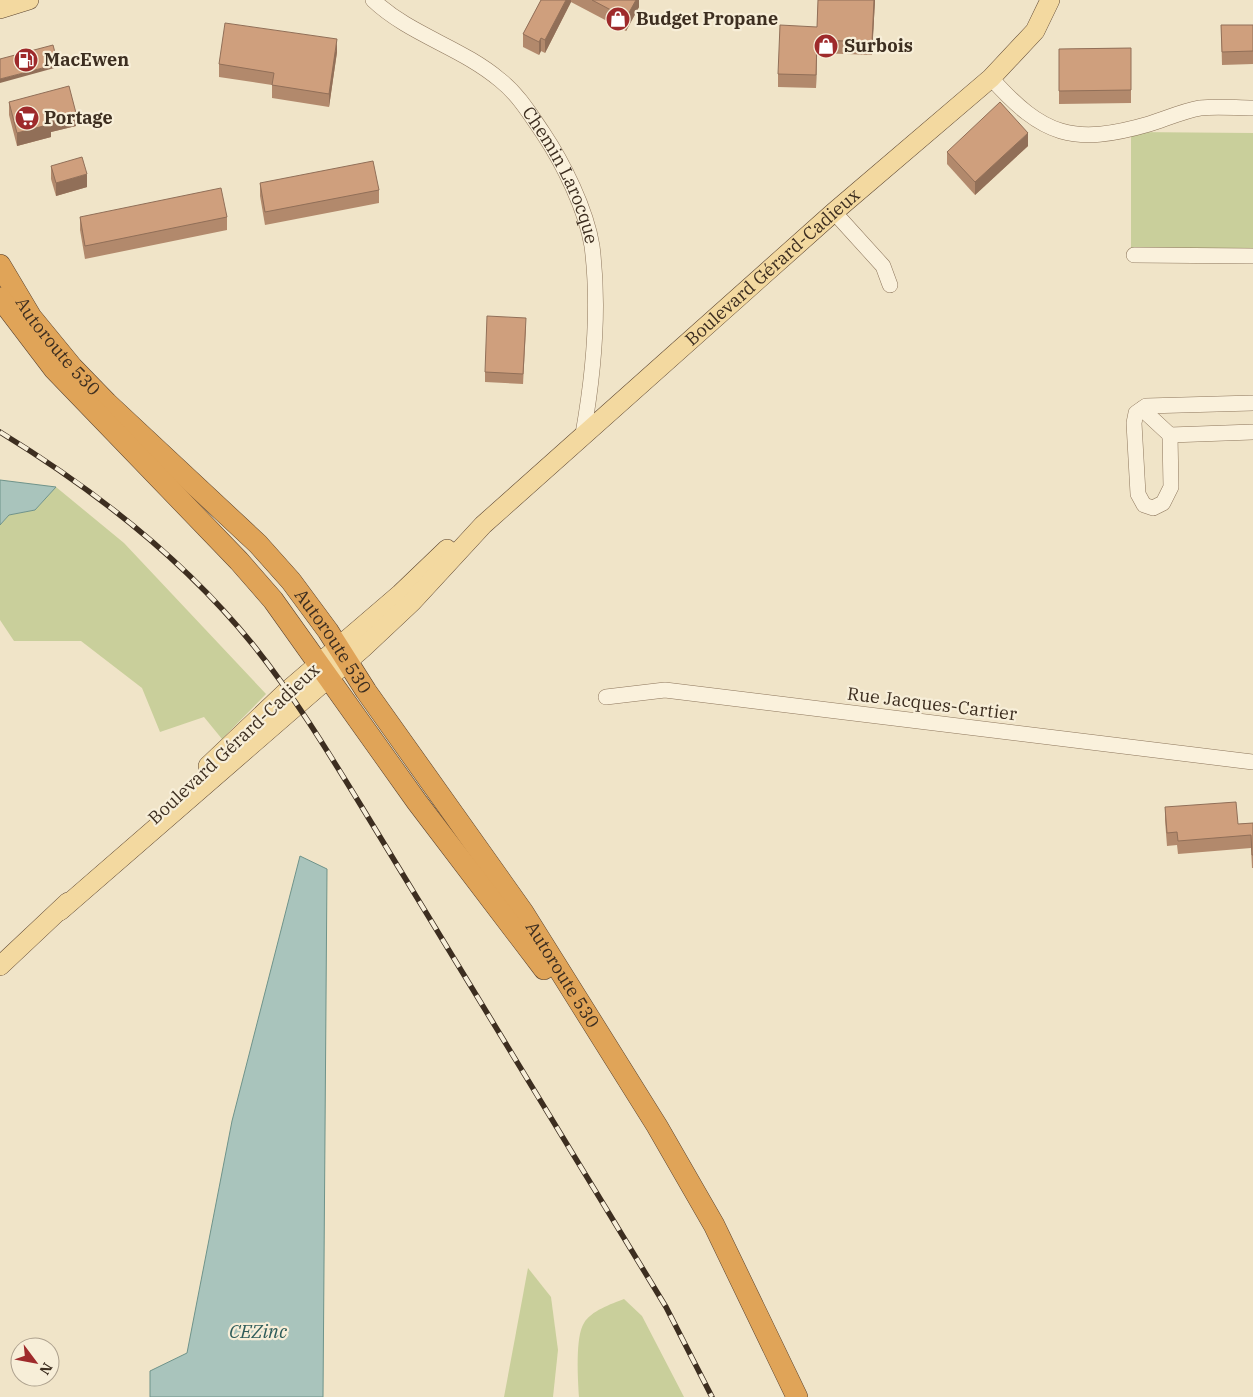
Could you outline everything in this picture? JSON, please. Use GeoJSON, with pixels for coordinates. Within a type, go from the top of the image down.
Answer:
{"type":"FeatureCollection","features":[{"type":"Feature","properties":{"kind":"highway","name":"Autoroute 530"},"geometry":{"type":"LineString","coordinates":[[0,265],[31,317],[62,356],[108,404],[258,544],[300,592],[366,691],[523,912],[615,1060],[702,1201],[797,1397]]}},
{"type":"Feature","properties":{"kind":"highway","name":"Autoroute 530"},"geometry":{"type":"LineString","coordinates":[[0,298],[54,369],[256,581],[282,612],[447,842],[615,1060]]}},
{"type":"Feature","properties":{"kind":"main road"},"geometry":{"type":"LineString","coordinates":[[0,9],[29,0]]}},
{"type":"Feature","properties":{"kind":"main road","name":"Boulevard Gérard-Cadieux"},"geometry":{"type":"LineString","coordinates":[[0,966],[60,911],[241,734],[343,654],[448,548],[483,525],[834,212],[991,78],[1034,31],[1050,0]]}},
{"type":"Feature","properties":{"kind":"street","name":"Chemin Larocque"},"geometry":{"type":"LineString","coordinates":[[372,0],[387,14],[469,57],[501,80],[527,108],[559,157],[582,214],[592,246],[596,333],[592,386],[583,434]]}},
{"type":"Feature","properties":{"kind":"street"},"geometry":{"type":"LineString","coordinates":[[991,78],[1015,106],[1049,127],[1072,135],[1111,134],[1200,108],[1253,108]]}},
{"type":"Feature","properties":{"kind":"street"},"geometry":{"type":"LineString","coordinates":[[834,212],[883,266],[890,285]]}},
{"type":"Feature","properties":{"kind":"street"},"geometry":{"type":"LineString","coordinates":[[1134,255],[1253,256]]}},
{"type":"Feature","properties":{"kind":"street"},"geometry":{"type":"LineString","coordinates":[[1170,435],[1171,487],[1163,503],[1152,508],[1144,505],[1138,494],[1134,423],[1136,413],[1146,406],[1253,403]]}},
{"type":"Feature","properties":{"kind":"street"},"geometry":{"type":"LineString","coordinates":[[1142,409],[1170,435],[1253,432]]}},
{"type":"Feature","properties":{"kind":"street","name":"Rue Jacques-Cartier"},"geometry":{"type":"LineString","coordinates":[[606,697],[665,690],[1253,762]]}},
{"type":"Feature","properties":{"kind":"green space"},"geometry":{"type":"Polygon","coordinates":[[[1131,132],[1253,133],[1253,249],[1131,248],[1131,132]]]}},
{"type":"Feature","properties":{"kind":"green space"},"geometry":{"type":"Polygon","coordinates":[[[56,487],[124,543],[266,694],[222,739],[204,717],[160,732],[142,688],[81,641],[14,641],[0,620],[0,525],[9,515],[35,510],[56,487]]]}},
{"type":"Feature","properties":{"kind":"green space"},"geometry":{"type":"Polygon","coordinates":[[[528,1268],[551,1297],[558,1350],[553,1397],[504,1397],[528,1268]]]}},
{"type":"Feature","properties":{"kind":"green space"},"geometry":{"type":"Polygon","coordinates":[[[624,1299],[642,1316],[684,1397],[579,1397],[578,1348],[584,1323],[596,1311],[624,1299]]]}},
{"type":"Feature","properties":{"kind":"water"},"geometry":{"type":"Polygon","coordinates":[[[0,480],[56,487],[35,510],[9,515],[0,525],[0,480]]]}},
{"type":"Feature","properties":{"kind":"water","name":"CEZinc"},"geometry":{"type":"Polygon","coordinates":[[[300,856],[327,869],[323,1397],[150,1397],[150,1371],[187,1353],[232,1121],[300,856]]]}},
{"type":"Feature","properties":{"kind":"building"},"geometry":{"type":"Polygon","coordinates":[[[541,0],[566,0],[545,40],[541,38],[539,42],[523,34],[541,0]]]}},
{"type":"Feature","properties":{"kind":"building"},"geometry":{"type":"Polygon","coordinates":[[[592,0],[636,0],[626,18],[592,0]]]}},
{"type":"Feature","properties":{"kind":"building","name":"Surbois"},"geometry":{"type":"Polygon","coordinates":[[[818,0],[874,0],[872,42],[817,40],[816,75],[778,74],[780,25],[817,27],[818,0]]]}},
{"type":"Feature","properties":{"kind":"building"},"geometry":{"type":"Polygon","coordinates":[[[225,23],[337,39],[329,94],[272,85],[274,73],[219,64],[225,23]]]}},
{"type":"Feature","properties":{"kind":"building"},"geometry":{"type":"Polygon","coordinates":[[[1221,25],[1253,25],[1253,51],[1222,52],[1221,25]]]}},
{"type":"Feature","properties":{"kind":"building"},"geometry":{"type":"Polygon","coordinates":[[[53,45],[58,64],[0,79],[0,59],[53,45]]]}},
{"type":"Feature","properties":{"kind":"building"},"geometry":{"type":"Polygon","coordinates":[[[1131,48],[1131,90],[1059,91],[1059,49],[1131,48]]]}},
{"type":"Feature","properties":{"kind":"building"},"geometry":{"type":"Polygon","coordinates":[[[69,86],[76,113],[50,120],[51,124],[17,133],[9,102],[69,86]]]}},
{"type":"Feature","properties":{"kind":"building"},"geometry":{"type":"Polygon","coordinates":[[[1000,102],[1028,133],[975,182],[947,152],[1000,102]]]}},
{"type":"Feature","properties":{"kind":"building"},"geometry":{"type":"Polygon","coordinates":[[[82,157],[87,174],[56,183],[51,166],[82,157]]]}},
{"type":"Feature","properties":{"kind":"building"},"geometry":{"type":"Polygon","coordinates":[[[373,161],[379,190],[265,212],[260,183],[373,161]]]}},
{"type":"Feature","properties":{"kind":"building"},"geometry":{"type":"Polygon","coordinates":[[[221,188],[227,217],[85,246],[80,217],[221,188]]]}},
{"type":"Feature","properties":{"kind":"building"},"geometry":{"type":"Polygon","coordinates":[[[487,316],[526,318],[523,374],[485,372],[487,316]]]}},
{"type":"Feature","properties":{"kind":"building"},"geometry":{"type":"Polygon","coordinates":[[[1236,802],[1238,824],[1253,823],[1253,855],[1251,835],[1178,841],[1177,832],[1167,833],[1165,807],[1236,802]]]}},
{"type":"Feature","properties":{"kind":"railway"},"geometry":{"type":"LineString","coordinates":[[0,432],[104,502],[168,555],[227,614],[269,665],[335,764],[666,1307],[712,1397]]}},
{"type":"Feature","properties":{"kind":"place","name":"Budget Propane"},"geometry":{"type":"Point","coordinates":[618,19]}},
{"type":"Feature","properties":{"kind":"place","name":"Surbois"},"geometry":{"type":"Point","coordinates":[826,46]}},
{"type":"Feature","properties":{"kind":"place","name":"MacEwen"},"geometry":{"type":"Point","coordinates":[26,60]}},
{"type":"Feature","properties":{"kind":"place","name":"Portage"},"geometry":{"type":"Point","coordinates":[27,118]}}]}
